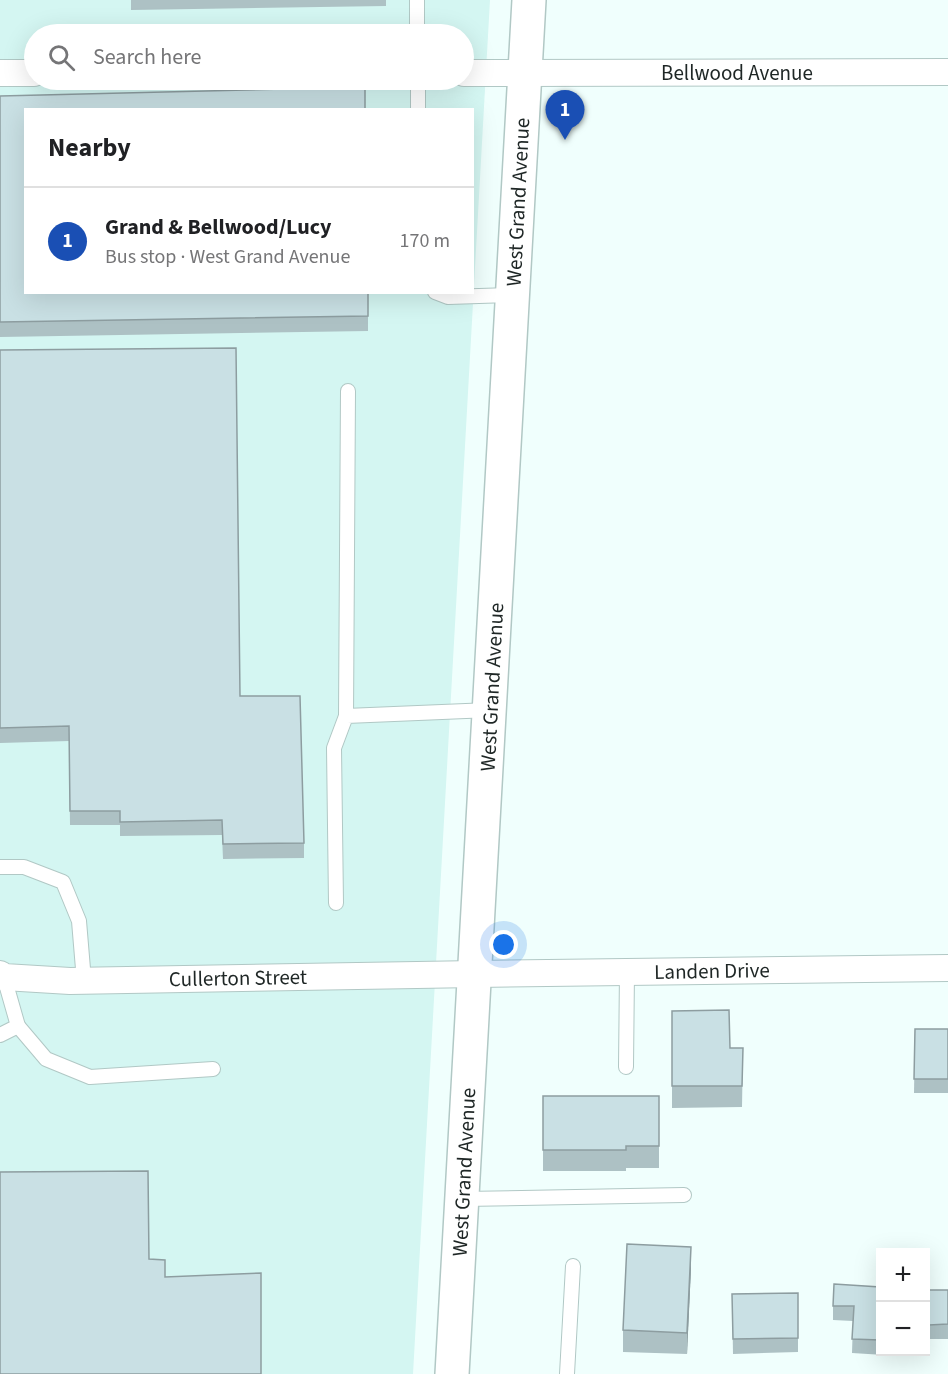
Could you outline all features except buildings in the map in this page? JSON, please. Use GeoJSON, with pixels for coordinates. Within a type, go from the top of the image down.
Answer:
{"type":"FeatureCollection","features":[{"type":"Feature","properties":{"kind":"main road","name":"West Grand Avenue"},"geometry":{"type":"LineString","coordinates":[[452,1374],[529,0]]}},
{"type":"Feature","properties":{"kind":"street","name":"Bellwood Avenue"},"geometry":{"type":"LineString","coordinates":[[474,73],[948,72]]}},
{"type":"Feature","properties":{"kind":"street"},"geometry":{"type":"LineString","coordinates":[[0,73],[24,73]]}},
{"type":"Feature","properties":{"kind":"street","name":"Landen Drive"},"geometry":{"type":"LineString","coordinates":[[476,974],[948,968]]}},
{"type":"Feature","properties":{"kind":"street","name":"Cullerton Street"},"geometry":{"type":"LineString","coordinates":[[2,976],[84,981],[476,974]]}},
{"type":"Feature","properties":{"kind":"lane"},"geometry":{"type":"LineString","coordinates":[[417,0],[417,24]]}},
{"type":"Feature","properties":{"kind":"lane"},"geometry":{"type":"LineString","coordinates":[[418,90],[418,108]]}},
{"type":"Feature","properties":{"kind":"lane"},"geometry":{"type":"LineString","coordinates":[[440,294],[448,297],[513,295]]}},
{"type":"Feature","properties":{"kind":"lane"},"geometry":{"type":"LineString","coordinates":[[336,903],[334,748],[346,716],[348,391]]}},
{"type":"Feature","properties":{"kind":"lane"},"geometry":{"type":"LineString","coordinates":[[346,716],[490,710]]}},
{"type":"Feature","properties":{"kind":"lane"},"geometry":{"type":"LineString","coordinates":[[0,867],[24,867],[63,882],[78,921],[84,981]]}},
{"type":"Feature","properties":{"kind":"lane"},"geometry":{"type":"LineString","coordinates":[[626,1067],[627,972]]}},
{"type":"Feature","properties":{"kind":"lane"},"geometry":{"type":"LineString","coordinates":[[2,976],[18,1026],[46,1059],[90,1077],[213,1069]]}},
{"type":"Feature","properties":{"kind":"lane"},"geometry":{"type":"LineString","coordinates":[[0,1035],[18,1026]]}},
{"type":"Feature","properties":{"kind":"lane"},"geometry":{"type":"LineString","coordinates":[[463,1199],[684,1195]]}},
{"type":"Feature","properties":{"kind":"lane"},"geometry":{"type":"LineString","coordinates":[[567,1374],[573,1266]]}},
{"type":"Feature","properties":{"kind":"shaded area"},"geometry":{"type":"Polygon","coordinates":[[[0,0],[490,0],[474,286],[474,108],[24,108],[24,294],[474,294],[413,1374],[0,1374],[0,0]]]}},
{"type":"Feature","properties":{"kind":"place","name":"Grand & Bellwood/Lucy"},"geometry":{"type":"Point","coordinates":[565,140]}}]}
